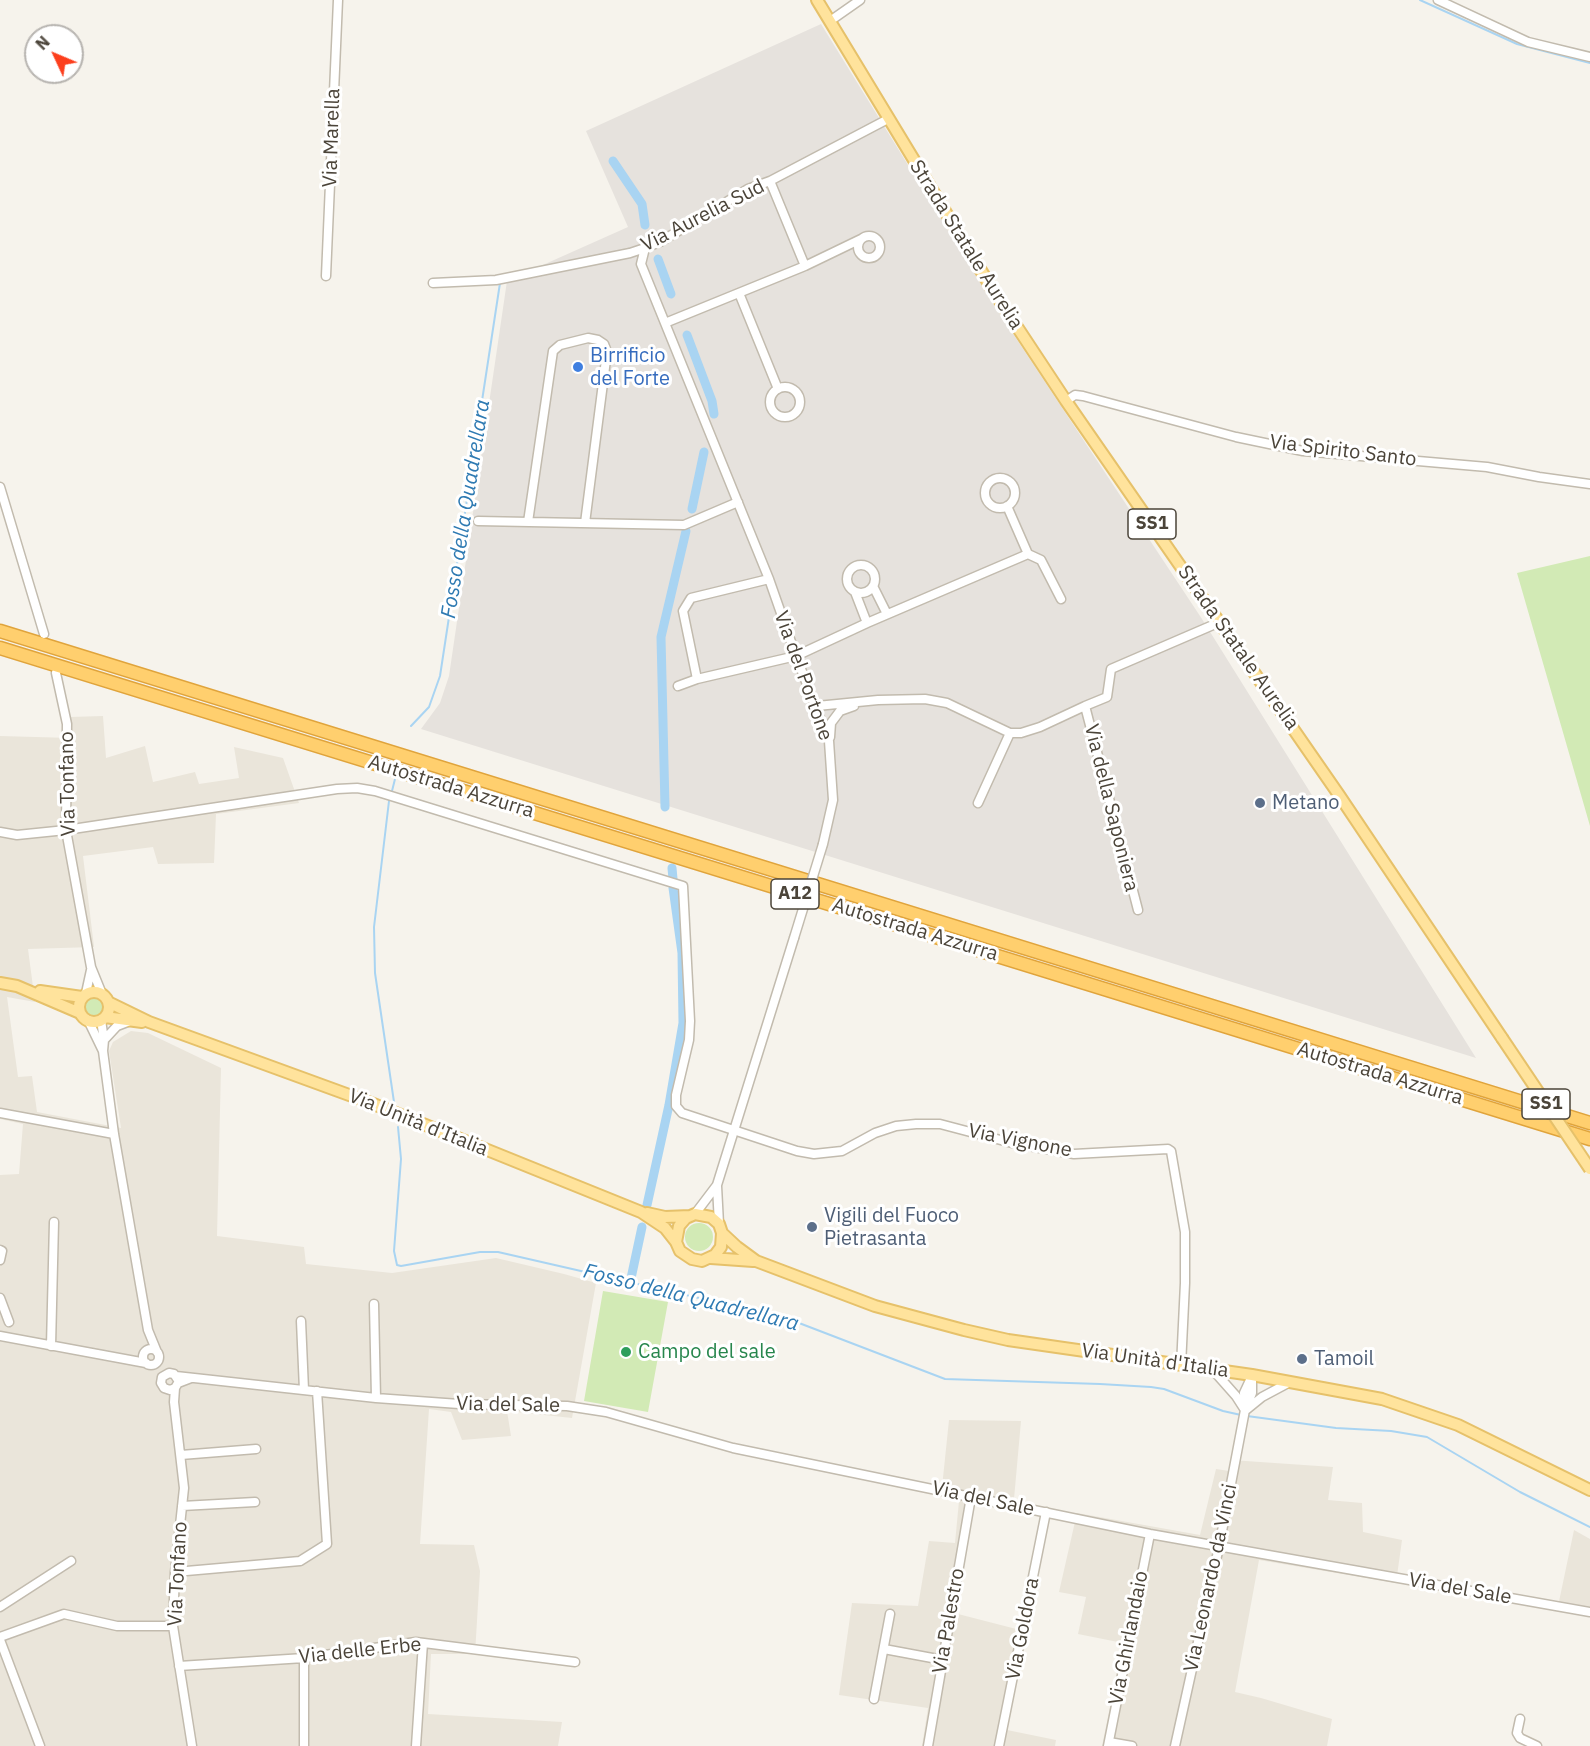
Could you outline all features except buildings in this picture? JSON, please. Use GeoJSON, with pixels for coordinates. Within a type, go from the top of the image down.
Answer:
{"type":"FeatureCollection","features":[{"type":"Feature","properties":{"kind":"highway","name":"Autostrada Azzurra"},"geometry":{"type":"LineString","coordinates":[[0,632],[1590,1123]]}},
{"type":"Feature","properties":{"kind":"highway","name":"Autostrada Azzurra"},"geometry":{"type":"LineString","coordinates":[[0,648],[1590,1139]]}},
{"type":"Feature","properties":{"kind":"main road","name":"Strada Statale Aurelia"},"geometry":{"type":"LineString","coordinates":[[817,0],[994,292],[1066,401],[1220,622],[1590,1169]]}},
{"type":"Feature","properties":{"kind":"main road"},"geometry":{"type":"LineString","coordinates":[[0,983],[84,995],[92,991],[149,1023]]}},
{"type":"Feature","properties":{"kind":"main road"},"geometry":{"type":"LineString","coordinates":[[16,986],[95,1022],[103,1018],[108,1010],[105,998]]}},
{"type":"Feature","properties":{"kind":"main road"},"geometry":{"type":"LineString","coordinates":[[84,995],[79,1004],[84,1017]]}},
{"type":"Feature","properties":{"kind":"main road"},"geometry":{"type":"LineString","coordinates":[[103,1018],[149,1023]]}},
{"type":"Feature","properties":{"kind":"main road","name":"Via Unità d'Italia"},"geometry":{"type":"LineString","coordinates":[[149,1023],[371,1103],[641,1212],[665,1228],[676,1242]]}},
{"type":"Feature","properties":{"kind":"main road"},"geometry":{"type":"LineString","coordinates":[[641,1212],[665,1217],[706,1215],[721,1228],[721,1247],[711,1258]]}},
{"type":"Feature","properties":{"kind":"main road"},"geometry":{"type":"LineString","coordinates":[[693,1215],[679,1226],[676,1242],[680,1251],[687,1257],[697,1260],[711,1258],[756,1261]]}},
{"type":"Feature","properties":{"kind":"main road","name":"Via Unità d'Italia"},"geometry":{"type":"LineString","coordinates":[[721,1228],[737,1247],[756,1261],[875,1306],[1008,1340],[1252,1375],[1382,1399],[1436,1416],[1590,1490]]}},
{"type":"Feature","properties":{"kind":"street","name":"Via Marella"},"geometry":{"type":"LineString","coordinates":[[326,276],[338,0]]}},
{"type":"Feature","properties":{"kind":"street"},"geometry":{"type":"LineString","coordinates":[[830,21],[860,0]]}},
{"type":"Feature","properties":{"kind":"street"},"geometry":{"type":"LineString","coordinates":[[1438,0],[1528,42],[1590,57]]}},
{"type":"Feature","properties":{"kind":"street","name":"Via Aurelia Sud"},"geometry":{"type":"LineString","coordinates":[[433,283],[496,280],[645,248],[660,242],[748,189],[770,181],[888,119]]}},
{"type":"Feature","properties":{"kind":"street"},"geometry":{"type":"LineString","coordinates":[[770,181],[805,266]]}},
{"type":"Feature","properties":{"kind":"street"},"geometry":{"type":"LineString","coordinates":[[665,323],[805,266],[861,239]]}},
{"type":"Feature","properties":{"kind":"street","name":"Via del Portone"},"geometry":{"type":"LineString","coordinates":[[645,248],[641,264],[769,579],[829,741],[833,800],[823,844],[717,1185],[693,1215]]}},
{"type":"Feature","properties":{"kind":"street"},"geometry":{"type":"LineString","coordinates":[[739,293],[778,389]]}},
{"type":"Feature","properties":{"kind":"street"},"geometry":{"type":"LineString","coordinates":[[528,522],[552,351],[560,345],[588,338],[604,344],[607,352],[585,523]]}},
{"type":"Feature","properties":{"kind":"street","name":"Via Spirito Santo"},"geometry":{"type":"LineString","coordinates":[[1066,401],[1075,395],[1083,396],[1236,437],[1303,451],[1487,467],[1590,484]]}},
{"type":"Feature","properties":{"kind":"street"},"geometry":{"type":"LineString","coordinates":[[0,487],[44,634]]}},
{"type":"Feature","properties":{"kind":"street"},"geometry":{"type":"LineString","coordinates":[[477,521],[684,525],[738,502]]}},
{"type":"Feature","properties":{"kind":"street"},"geometry":{"type":"LineString","coordinates":[[1006,506],[1028,554],[1041,560],[1061,599]]}},
{"type":"Feature","properties":{"kind":"street"},"geometry":{"type":"LineString","coordinates":[[678,686],[697,679],[796,656],[867,622],[1028,554]]}},
{"type":"Feature","properties":{"kind":"street"},"geometry":{"type":"LineString","coordinates":[[855,592],[867,592],[875,582],[874,572],[867,565],[857,565],[849,571],[846,580],[855,592],[867,622]]}},
{"type":"Feature","properties":{"kind":"street"},"geometry":{"type":"LineString","coordinates":[[697,679],[683,611],[691,598],[769,579]]}},
{"type":"Feature","properties":{"kind":"street"},"geometry":{"type":"LineString","coordinates":[[873,586],[887,614]]}},
{"type":"Feature","properties":{"kind":"street","name":"Via della Saponiera"},"geometry":{"type":"LineString","coordinates":[[1010,733],[1021,734],[1040,727],[1107,697],[1111,669],[1220,622]]}},
{"type":"Feature","properties":{"kind":"street","name":"Via Tonfano"},"geometry":{"type":"LineString","coordinates":[[56,673],[67,724],[66,830],[92,967]]}},
{"type":"Feature","properties":{"kind":"street"},"geometry":{"type":"LineString","coordinates":[[817,706],[925,699],[947,703],[1010,733],[978,803]]}},
{"type":"Feature","properties":{"kind":"street"},"geometry":{"type":"LineString","coordinates":[[829,741],[831,723],[840,711],[866,702]]}},
{"type":"Feature","properties":{"kind":"street","name":"Via della Saponiera"},"geometry":{"type":"LineString","coordinates":[[1085,705],[1138,910]]}},
{"type":"Feature","properties":{"kind":"street"},"geometry":{"type":"LineString","coordinates":[[0,832],[17,835],[66,830],[337,789],[357,788],[683,886],[690,1021],[689,1040],[676,1095],[676,1106],[682,1113],[734,1129]]}},
{"type":"Feature","properties":{"kind":"street"},"geometry":{"type":"LineString","coordinates":[[84,995],[92,967]]}},
{"type":"Feature","properties":{"kind":"street"},"geometry":{"type":"LineString","coordinates":[[92,967],[105,998]]}},
{"type":"Feature","properties":{"kind":"street"},"geometry":{"type":"LineString","coordinates":[[84,1017],[103,1052]]}},
{"type":"Feature","properties":{"kind":"street"},"geometry":{"type":"LineString","coordinates":[[103,1018],[103,1052],[114,1134],[148,1330],[150,1357],[161,1380],[164,1375],[173,1382]]}},
{"type":"Feature","properties":{"kind":"street"},"geometry":{"type":"LineString","coordinates":[[104,1040],[117,1026],[132,1021]]}},
{"type":"Feature","properties":{"kind":"street"},"geometry":{"type":"LineString","coordinates":[[0,1113],[114,1134]]}},
{"type":"Feature","properties":{"kind":"street","name":"Via Vignone"},"geometry":{"type":"LineString","coordinates":[[734,1129],[797,1151],[814,1154],[842,1150],[875,1133],[896,1126],[916,1124],[940,1124],[1012,1143],[1074,1154],[1168,1149],[1171,1151],[1185,1232],[1181,1366]]}},
{"type":"Feature","properties":{"kind":"street"},"geometry":{"type":"LineString","coordinates":[[717,1185],[721,1228]]}},
{"type":"Feature","properties":{"kind":"street"},"geometry":{"type":"LineString","coordinates":[[51,1346],[54,1222]]}},
{"type":"Feature","properties":{"kind":"street"},"geometry":{"type":"LineString","coordinates":[[0,1250],[2,1251],[0,1260]]}},
{"type":"Feature","properties":{"kind":"street"},"geometry":{"type":"LineString","coordinates":[[0,1298],[9,1322]]}},
{"type":"Feature","properties":{"kind":"street"},"geometry":{"type":"LineString","coordinates":[[374,1304],[376,1398]]}},
{"type":"Feature","properties":{"kind":"street"},"geometry":{"type":"LineString","coordinates":[[301,1321],[304,1390]]}},
{"type":"Feature","properties":{"kind":"street"},"geometry":{"type":"LineString","coordinates":[[0,1336],[129,1362],[150,1357]]}},
{"type":"Feature","properties":{"kind":"street"},"geometry":{"type":"LineString","coordinates":[[150,1357],[173,1382]]}},
{"type":"Feature","properties":{"kind":"street"},"geometry":{"type":"LineString","coordinates":[[1213,1370],[1245,1410],[1263,1396],[1291,1382]]}},
{"type":"Feature","properties":{"kind":"street","name":"Via Leonardo da Vinci"},"geometry":{"type":"LineString","coordinates":[[1175,1746],[1219,1547],[1243,1424],[1244,1393],[1252,1375]]}},
{"type":"Feature","properties":{"kind":"street","name":"Via del Sale"},"geometry":{"type":"LineString","coordinates":[[173,1382],[194,1377],[376,1398],[459,1404],[567,1406],[606,1412],[733,1448],[1150,1534],[1590,1612]]}},
{"type":"Feature","properties":{"kind":"street","name":"Via Tonfano"},"geometry":{"type":"LineString","coordinates":[[173,1382],[184,1488],[175,1572],[173,1626],[192,1746]]}},
{"type":"Feature","properties":{"kind":"street"},"geometry":{"type":"LineString","coordinates":[[175,1572],[300,1561],[327,1544],[317,1391]]}},
{"type":"Feature","properties":{"kind":"street"},"geometry":{"type":"LineString","coordinates":[[181,1455],[256,1449]]}},
{"type":"Feature","properties":{"kind":"street","name":"Via Palestro"},"geometry":{"type":"LineString","coordinates":[[928,1746],[970,1497]]}},
{"type":"Feature","properties":{"kind":"street"},"geometry":{"type":"LineString","coordinates":[[182,1506],[255,1502]]}},
{"type":"Feature","properties":{"kind":"street","name":"Via Goldora"},"geometry":{"type":"LineString","coordinates":[[999,1746],[1046,1512]]}},
{"type":"Feature","properties":{"kind":"street","name":"Via Ghirlandaio"},"geometry":{"type":"LineString","coordinates":[[1108,1744],[1150,1534]]}},
{"type":"Feature","properties":{"kind":"street"},"geometry":{"type":"LineString","coordinates":[[0,1607],[72,1561]]}},
{"type":"Feature","properties":{"kind":"street"},"geometry":{"type":"LineString","coordinates":[[37,1744],[0,1639],[64,1614],[117,1626],[173,1626]]}},
{"type":"Feature","properties":{"kind":"street"},"geometry":{"type":"LineString","coordinates":[[874,1699],[890,1614]]}},
{"type":"Feature","properties":{"kind":"street","name":"Via delle Erbe"},"geometry":{"type":"LineString","coordinates":[[179,1666],[304,1658],[416,1642],[575,1662]]}},
{"type":"Feature","properties":{"kind":"street"},"geometry":{"type":"LineString","coordinates":[[416,1746],[423,1643]]}},
{"type":"Feature","properties":{"kind":"street"},"geometry":{"type":"LineString","coordinates":[[884,1650],[943,1660]]}},
{"type":"Feature","properties":{"kind":"street"},"geometry":{"type":"LineString","coordinates":[[304,1658],[304,1746]]}},
{"type":"Feature","properties":{"kind":"street"},"geometry":{"type":"LineString","coordinates":[[1520,1719],[1517,1733],[1520,1738],[1537,1746]]}},
{"type":"Feature","properties":{"kind":"street"},"geometry":{"type":"LineString","coordinates":[[1108,1744],[1132,1746]]}},
{"type":"Feature","properties":{"kind":"shaded area"},"geometry":{"type":"Polygon","coordinates":[[[821,24],[1000,314],[1202,619],[1476,1058],[421,729],[440,703],[449,676],[507,281],[628,227],[586,131],[821,24]]]}},
{"type":"Feature","properties":{"kind":"shaded area"},"geometry":{"type":"Polygon","coordinates":[[[103,716],[106,758],[145,746],[153,782],[195,772],[199,784],[239,778],[234,747],[283,758],[299,803],[216,814],[214,863],[158,864],[153,847],[83,856],[94,947],[28,949],[35,1002],[7,997],[18,1077],[32,1076],[37,1112],[121,1128],[109,1051],[113,1042],[131,1031],[148,1033],[221,1068],[217,1236],[304,1247],[306,1264],[392,1273],[496,1258],[596,1283],[572,1418],[507,1411],[511,1436],[462,1440],[451,1412],[429,1409],[420,1544],[474,1545],[480,1571],[475,1654],[431,1654],[428,1714],[562,1722],[558,1746],[0,1746],[0,1175],[19,1174],[23,1124],[0,1119],[0,736],[71,738],[70,717],[103,716]]]}},
{"type":"Feature","properties":{"kind":"shaded area"},"geometry":{"type":"Polygon","coordinates":[[[949,1420],[1021,1421],[1013,1510],[972,1503],[958,1614],[1024,1631],[1007,1730],[1056,1740],[1055,1746],[922,1746],[928,1708],[839,1695],[852,1603],[918,1606],[929,1541],[955,1543],[959,1501],[941,1497],[949,1420]]]}},
{"type":"Feature","properties":{"kind":"shaded area"},"geometry":{"type":"Polygon","coordinates":[[[1231,1460],[1333,1467],[1328,1500],[1362,1503],[1363,1532],[1402,1540],[1396,1583],[1259,1560],[1235,1692],[1332,1719],[1327,1746],[1102,1746],[1123,1643],[1078,1634],[1086,1597],[1059,1592],[1077,1513],[1200,1535],[1216,1469],[1229,1471],[1231,1460]]]}},
{"type":"Feature","properties":{"kind":"shaded area"},"geometry":{"type":"Polygon","coordinates":[[[1574,1530],[1590,1539],[1590,1616],[1557,1611],[1574,1530]]]}},
{"type":"Feature","properties":{"kind":"green space"},"geometry":{"type":"Polygon","coordinates":[[[1590,556],[1590,826],[1517,573],[1590,556]]]}},
{"type":"Feature","properties":{"kind":"green space"},"geometry":{"type":"Polygon","coordinates":[[[94,998],[100,1001],[103,1007],[100,1013],[94,1016],[88,1013],[85,1007],[88,1001],[94,998]]]}},
{"type":"Feature","properties":{"kind":"green space"},"geometry":{"type":"Polygon","coordinates":[[[699,1223],[709,1227],[713,1237],[709,1247],[699,1251],[689,1247],[685,1237],[689,1227],[699,1223]]]}},
{"type":"Feature","properties":{"kind":"green space","name":"Campo del sale"},"geometry":{"type":"Polygon","coordinates":[[[603,1291],[668,1302],[648,1412],[584,1401],[603,1291]]]}},
{"type":"Feature","properties":{"kind":"waterway"},"geometry":{"type":"LineString","coordinates":[[1420,0],[1517,44],[1590,63]]}},
{"type":"Feature","properties":{"kind":"waterway"},"geometry":{"type":"LineString","coordinates":[[613,161],[642,204],[645,225]]}},
{"type":"Feature","properties":{"kind":"waterway"},"geometry":{"type":"LineString","coordinates":[[658,259],[671,294]]}},
{"type":"Feature","properties":{"kind":"waterway","name":"Fosso della Quadrellara"},"geometry":{"type":"LineString","coordinates":[[411,726],[429,707],[440,676],[500,283]]}},
{"type":"Feature","properties":{"kind":"waterway"},"geometry":{"type":"LineString","coordinates":[[687,335],[712,401],[714,414]]}},
{"type":"Feature","properties":{"kind":"waterway"},"geometry":{"type":"LineString","coordinates":[[692,509],[704,452]]}},
{"type":"Feature","properties":{"kind":"waterway"},"geometry":{"type":"LineString","coordinates":[[665,807],[661,637],[686,531]]}},
{"type":"Feature","properties":{"kind":"waterway","name":"Fosso della Quadrellara"},"geometry":{"type":"LineString","coordinates":[[392,791],[395,779]]}},
{"type":"Feature","properties":{"kind":"waterway","name":"Fosso della Quadrellara"},"geometry":{"type":"LineString","coordinates":[[389,801],[374,927],[375,973],[394,1102]]}},
{"type":"Feature","properties":{"kind":"waterway"},"geometry":{"type":"LineString","coordinates":[[672,868],[673,879]]}},
{"type":"Feature","properties":{"kind":"waterway"},"geometry":{"type":"LineString","coordinates":[[647,1205],[669,1105],[683,1023],[682,953],[673,888]]}},
{"type":"Feature","properties":{"kind":"waterway","name":"Fosso della Quadrellara"},"geometry":{"type":"LineString","coordinates":[[398,1127],[401,1159],[394,1251],[397,1265],[480,1252],[498,1252],[786,1318],[945,1379],[1151,1387],[1164,1389],[1223,1411],[1241,1415]]}},
{"type":"Feature","properties":{"kind":"waterway"},"geometry":{"type":"LineString","coordinates":[[630,1283],[642,1227]]}},
{"type":"Feature","properties":{"kind":"waterway","name":"Fosso della Quadrellara"},"geometry":{"type":"LineString","coordinates":[[1247,1416],[1427,1437],[1520,1492],[1590,1527]]}},
{"type":"Feature","properties":{"kind":"place","name":"Birrificio del Forte"},"geometry":{"type":"Point","coordinates":[578,367]}},
{"type":"Feature","properties":{"kind":"place","name":"Metano"},"geometry":{"type":"Point","coordinates":[1260,803]}},
{"type":"Feature","properties":{"kind":"place","name":"Vigili del Fuoco Pietrasanta"},"geometry":{"type":"Point","coordinates":[812,1227]}},
{"type":"Feature","properties":{"kind":"place","name":"Campo del sale"},"geometry":{"type":"Point","coordinates":[626,1352]}},
{"type":"Feature","properties":{"kind":"place","name":"Tamoil"},"geometry":{"type":"Point","coordinates":[1302,1359]}}]}
